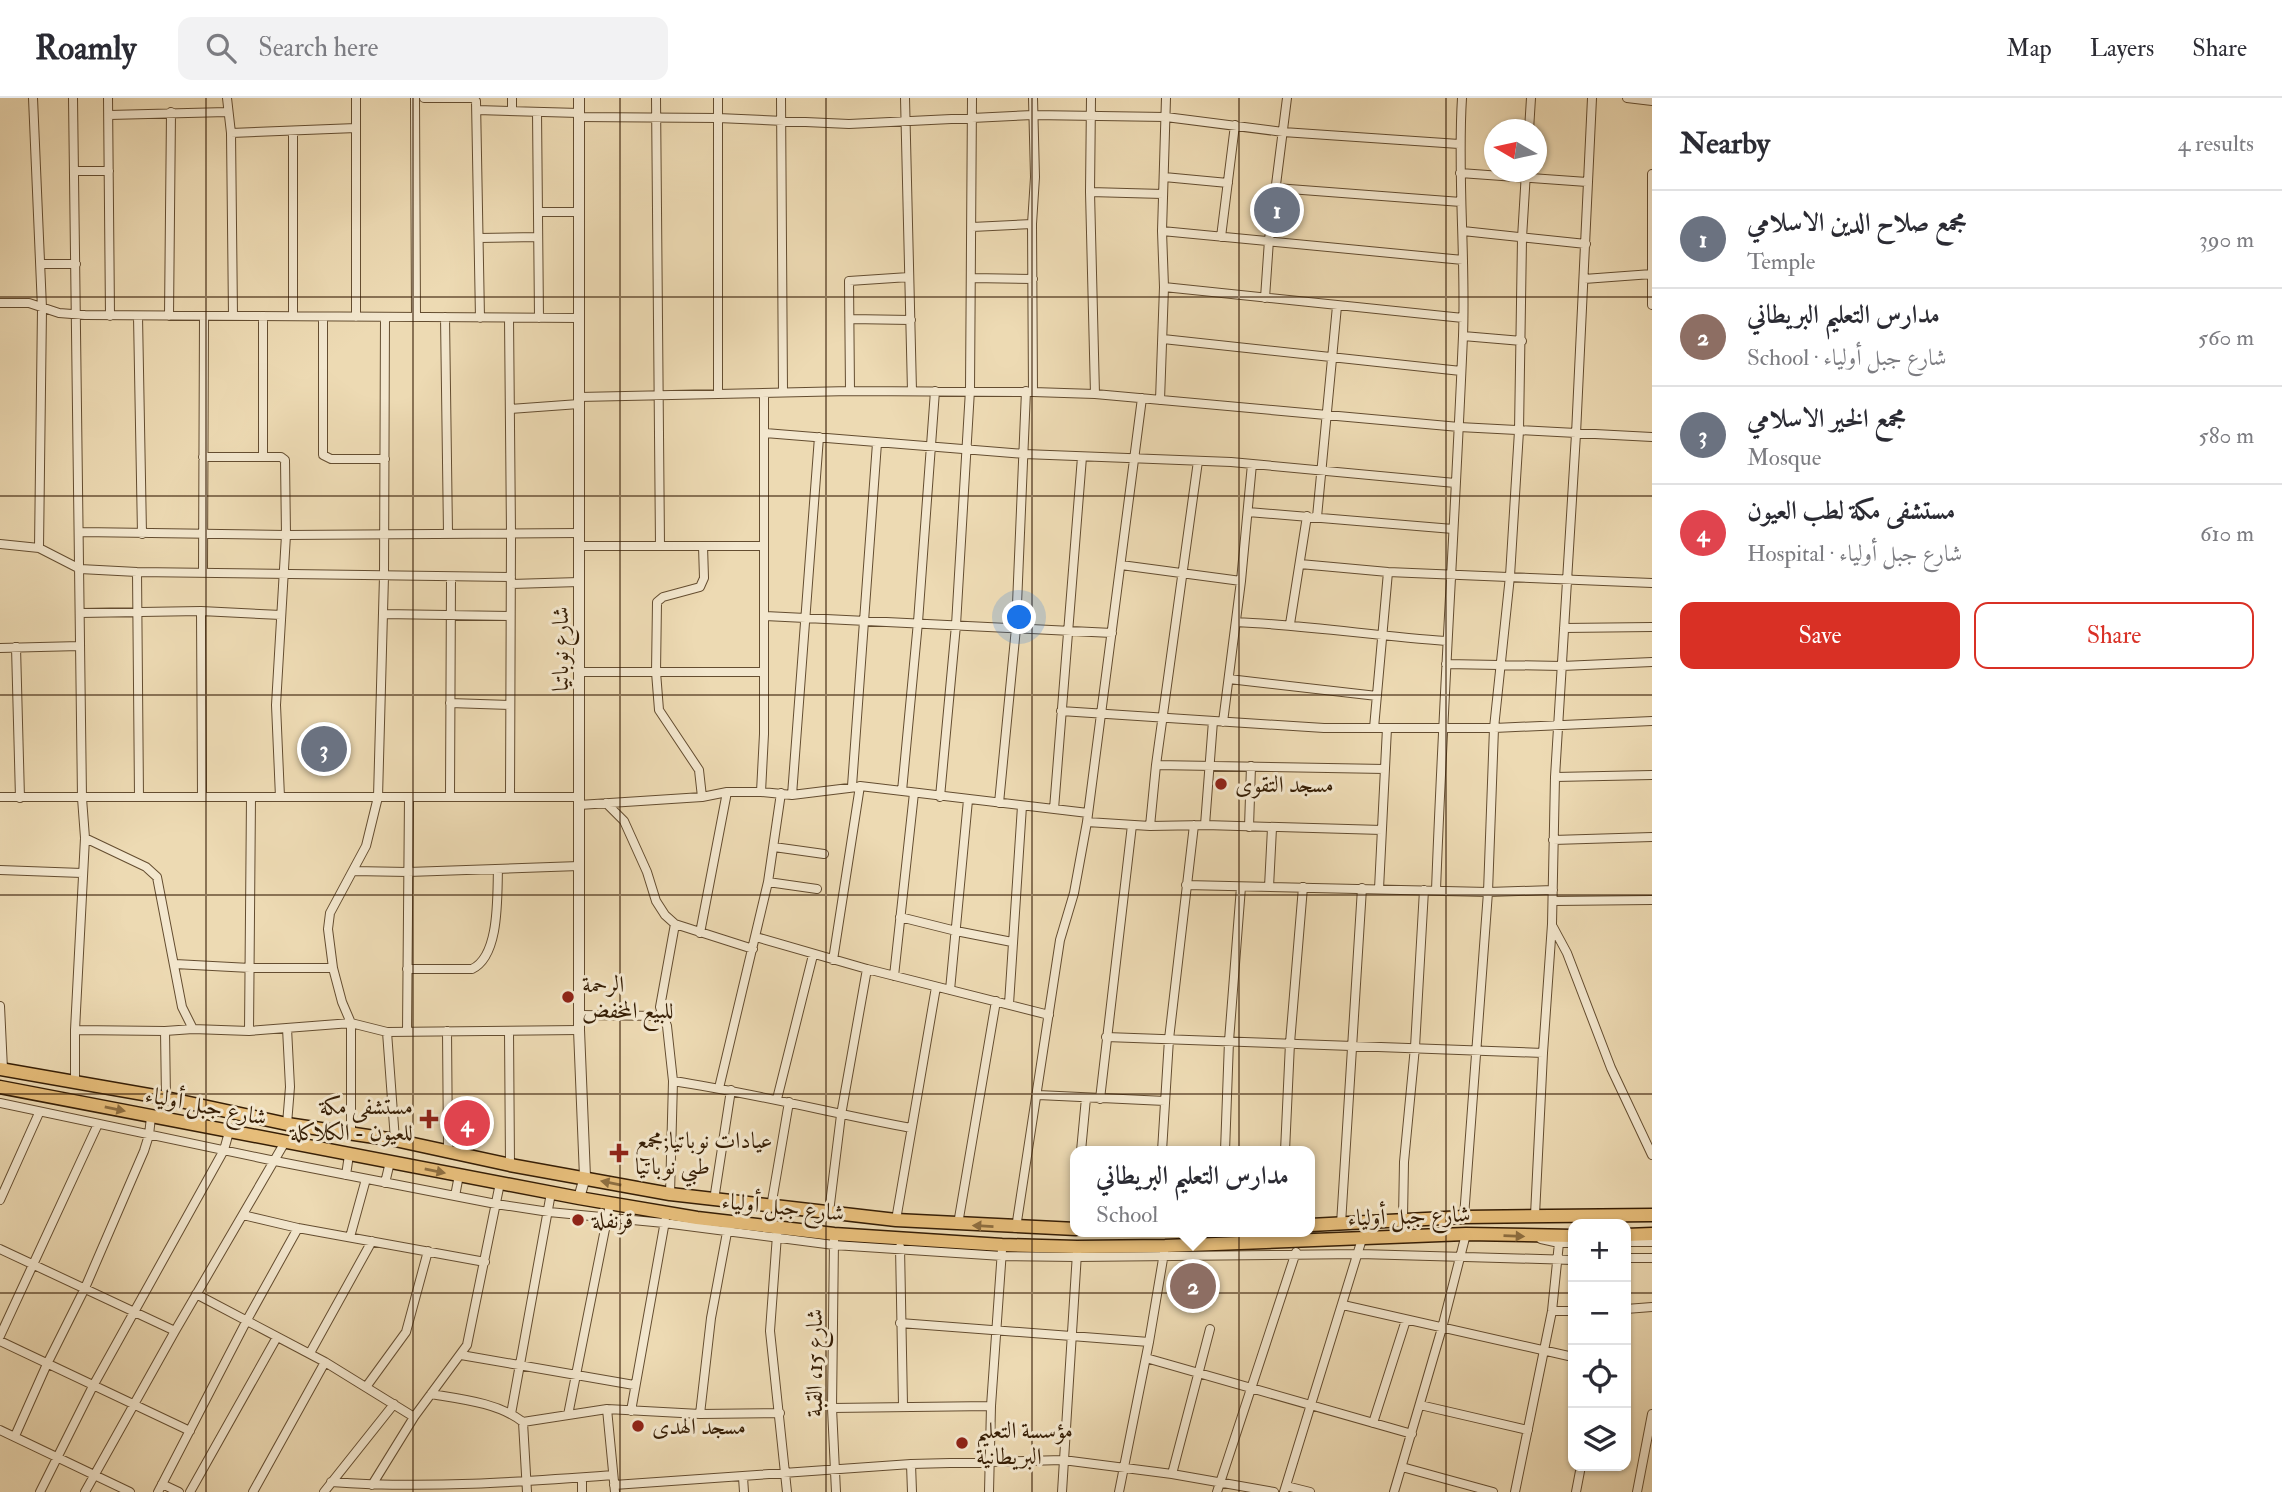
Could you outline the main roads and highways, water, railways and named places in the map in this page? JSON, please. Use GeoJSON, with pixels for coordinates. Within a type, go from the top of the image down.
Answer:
{"type":"FeatureCollection","features":[{"type":"Feature","properties":{"kind":"main road","name":"شارع جبل أولياء"},"geometry":{"type":"LineString","coordinates":[[2,1069],[166,1098],[287,1124],[449,1150],[510,1165],[670,1194],[896,1220],[1070,1229]]}},
{"type":"Feature","properties":{"kind":"main road","name":"شارع جبل أولياء"},"geometry":{"type":"LineString","coordinates":[[0,1087],[610,1203],[665,1218],[834,1239],[1002,1250],[1164,1252],[1296,1248],[1362,1239],[1466,1234],[1568,1236]]}},
{"type":"Feature","properties":{"kind":"main road","name":"شارع جبل أولياء"},"geometry":{"type":"LineString","coordinates":[[1315,1225],[1464,1217],[1652,1215]]}},
{"type":"Feature","properties":{"kind":"main road"},"geometry":{"type":"LineString","coordinates":[[1631,1235],[1652,1234]]}},
{"type":"Feature","properties":{"kind":"place","name":"مجمع صلاح الدين الاسلامي"},"geometry":{"type":"Point","coordinates":[1277,210]}},
{"type":"Feature","properties":{"kind":"place","name":"مجمع الخير الاسلامي"},"geometry":{"type":"Point","coordinates":[324,749]}},
{"type":"Feature","properties":{"kind":"place","name":"مسجد التقوى"},"geometry":{"type":"Point","coordinates":[1221,784]}},
{"type":"Feature","properties":{"kind":"place","name":"الرحمة للبيع المخفض"},"geometry":{"type":"Point","coordinates":[568,997]}},
{"type":"Feature","properties":{"kind":"place","name":"مستشفى مكة للعيون - الكلاكلة"},"geometry":{"type":"Point","coordinates":[429,1119]}},
{"type":"Feature","properties":{"kind":"place","name":"مستشفى مكة لطب العيون"},"geometry":{"type":"Point","coordinates":[467,1123]}},
{"type":"Feature","properties":{"kind":"place","name":"عيادات نوباتيا;مجمع طبي نوباتيا"},"geometry":{"type":"Point","coordinates":[619,1153]}},
{"type":"Feature","properties":{"kind":"place","name":"قرنفلة"},"geometry":{"type":"Point","coordinates":[578,1220]}},
{"type":"Feature","properties":{"kind":"place","name":"مدارس التعليم البريطاني"},"geometry":{"type":"Point","coordinates":[1193,1286]}},
{"type":"Feature","properties":{"kind":"place","name":"مسجد الهدى"},"geometry":{"type":"Point","coordinates":[638,1426]}},
{"type":"Feature","properties":{"kind":"place","name":"مؤسسة التعليم البريطانية"},"geometry":{"type":"Point","coordinates":[962,1443]}}]}
